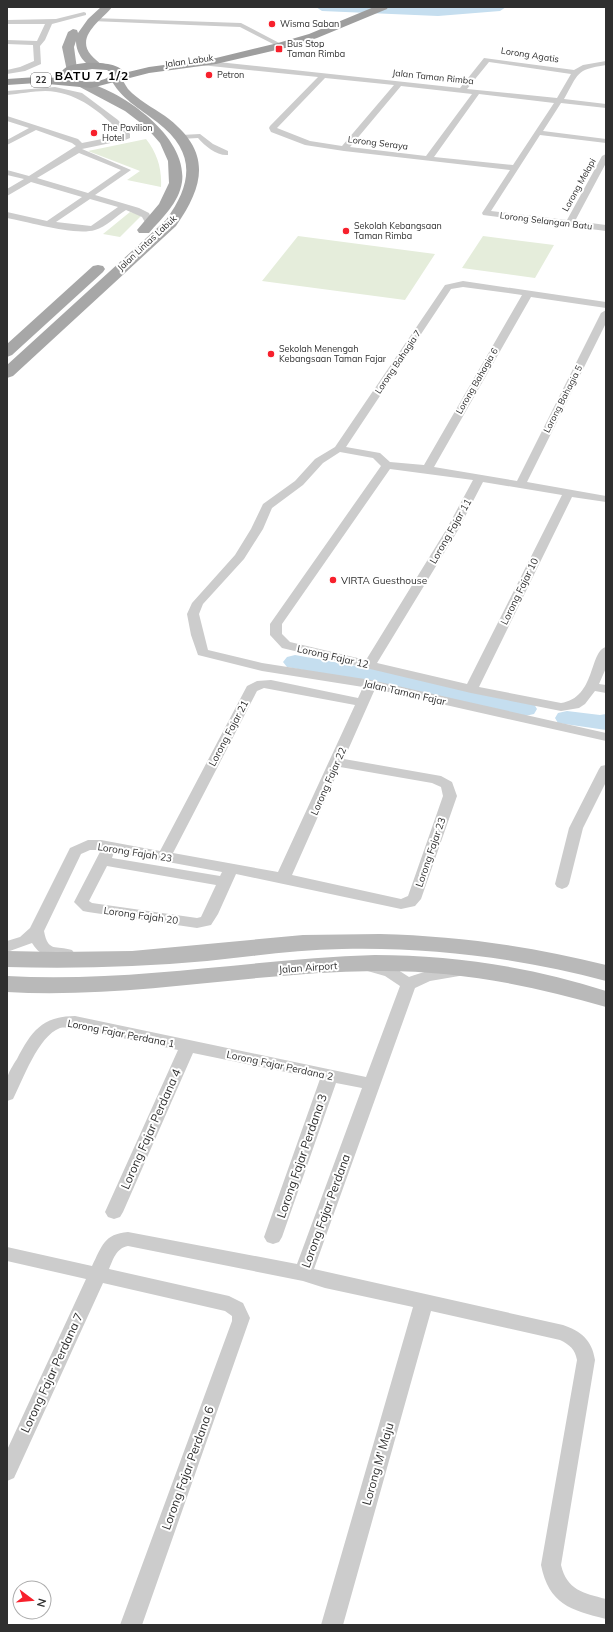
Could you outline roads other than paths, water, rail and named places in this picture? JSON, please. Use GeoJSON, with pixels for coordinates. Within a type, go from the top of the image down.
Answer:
{"type":"FeatureCollection","features":[{"type":"Feature","properties":{"kind":"highway"},"geometry":{"type":"LineString","coordinates":[[115,73],[228,60],[248,53],[281,46],[313,36],[383,7]]}},
{"type":"Feature","properties":{"kind":"highway","name":"Jalan Labuk"},"geometry":{"type":"LineString","coordinates":[[115,73],[155,66],[228,60]]}},
{"type":"Feature","properties":{"kind":"highway","name":"22"},"geometry":{"type":"LineString","coordinates":[[7,81],[98,66],[115,73]]}},
{"type":"Feature","properties":{"kind":"highway","name":"22"},"geometry":{"type":"LineString","coordinates":[[70,70],[64,76],[69,81],[78,83]]}},
{"type":"Feature","properties":{"kind":"highway","name":"22"},"geometry":{"type":"LineString","coordinates":[[7,81],[37,80],[98,84],[115,73]]}},
{"type":"Feature","properties":{"kind":"main road"},"geometry":{"type":"LineString","coordinates":[[70,70],[68,47],[72,33],[90,14],[107,7]]}},
{"type":"Feature","properties":{"kind":"main road"},"geometry":{"type":"LineString","coordinates":[[90,14],[82,35],[81,48],[88,59],[98,66]]}},
{"type":"Feature","properties":{"kind":"main road","name":"Jalan Lintas Labuk"},"geometry":{"type":"LineString","coordinates":[[7,373],[171,223],[181,211],[194,180],[192,158],[181,137],[162,119],[126,94],[115,73]]}},
{"type":"Feature","properties":{"kind":"main road","name":"Jalan Lintas Labuk"},"geometry":{"type":"LineString","coordinates":[[78,83],[110,96],[155,128],[164,137],[176,162],[175,180],[169,200],[150,224],[132,240]]}},
{"type":"Feature","properties":{"kind":"main road","name":"Jalan Lintas Labuk"},"geometry":{"type":"LineString","coordinates":[[7,352],[109,260]]}},
{"type":"Feature","properties":{"kind":"main road"},"geometry":{"type":"LineString","coordinates":[[7,958],[59,962],[101,960],[302,943],[371,941],[488,949],[561,962],[606,973]]}},
{"type":"Feature","properties":{"kind":"main road","name":"Jalan Airport"},"geometry":{"type":"LineString","coordinates":[[7,984],[110,983],[166,980],[306,966],[397,963],[472,968],[586,992],[606,999]]}},
{"type":"Feature","properties":{"kind":"street"},"geometry":{"type":"LineString","coordinates":[[7,72],[22,69],[38,62],[36,45],[42,40],[52,23],[90,14],[241,25],[281,46]]}},
{"type":"Feature","properties":{"kind":"street"},"geometry":{"type":"LineString","coordinates":[[7,22],[52,23],[65,25],[72,33]]}},
{"type":"Feature","properties":{"kind":"street"},"geometry":{"type":"LineString","coordinates":[[7,42],[39,43]]}},
{"type":"Feature","properties":{"kind":"street","name":"Jalan Taman Rimba"},"geometry":{"type":"LineString","coordinates":[[228,60],[258,68]]}},
{"type":"Feature","properties":{"kind":"street","name":"Lorong Agatis"},"geometry":{"type":"LineString","coordinates":[[462,90],[487,60],[576,72]]}},
{"type":"Feature","properties":{"kind":"street","name":"Jalan Taman Rimba"},"geometry":{"type":"LineString","coordinates":[[201,63],[606,106]]}},
{"type":"Feature","properties":{"kind":"street"},"geometry":{"type":"LineString","coordinates":[[515,168],[539,133],[579,68],[606,63]]}},
{"type":"Feature","properties":{"kind":"street","name":"Lorong Seraya"},"geometry":{"type":"LineString","coordinates":[[324,76],[273,128],[277,132],[308,143],[344,149],[515,168]]}},
{"type":"Feature","properties":{"kind":"street"},"geometry":{"type":"LineString","coordinates":[[344,149],[399,84]]}},
{"type":"Feature","properties":{"kind":"street"},"geometry":{"type":"LineString","coordinates":[[7,93],[55,89],[79,95],[115,122],[127,135],[126,137],[79,148],[7,194]]}},
{"type":"Feature","properties":{"kind":"street"},"geometry":{"type":"LineString","coordinates":[[428,159],[477,92]]}},
{"type":"Feature","properties":{"kind":"street"},"geometry":{"type":"LineString","coordinates":[[7,118],[74,141],[79,148],[127,170],[48,224]]}},
{"type":"Feature","properties":{"kind":"street"},"geometry":{"type":"LineString","coordinates":[[7,143],[34,128]]}},
{"type":"Feature","properties":{"kind":"street"},"geometry":{"type":"LineString","coordinates":[[539,133],[606,141]]}},
{"type":"Feature","properties":{"kind":"street"},"geometry":{"type":"LineString","coordinates":[[181,137],[200,136],[210,146],[225,153]]}},
{"type":"Feature","properties":{"kind":"street","name":"Lorong Melapi"},"geometry":{"type":"LineString","coordinates":[[568,224],[606,156]]}},
{"type":"Feature","properties":{"kind":"street","name":"Lorong Selangan Batu"},"geometry":{"type":"LineString","coordinates":[[515,168],[486,213],[606,228]]}},
{"type":"Feature","properties":{"kind":"street"},"geometry":{"type":"LineString","coordinates":[[7,172],[87,197],[136,210],[146,215],[150,224]]}},
{"type":"Feature","properties":{"kind":"street"},"geometry":{"type":"LineString","coordinates":[[136,210],[151,209],[169,200]]}},
{"type":"Feature","properties":{"kind":"street"},"geometry":{"type":"LineString","coordinates":[[7,215],[48,224],[90,228],[124,207]]}},
{"type":"Feature","properties":{"kind":"street","name":"Lorong Bahagia 7"},"geometry":{"type":"LineString","coordinates":[[339,449],[448,287],[463,284],[528,293]]}},
{"type":"Feature","properties":{"kind":"street"},"geometry":{"type":"LineString","coordinates":[[528,293],[606,305]]}},
{"type":"Feature","properties":{"kind":"street","name":"Lorong Bahagia 6"},"geometry":{"type":"LineString","coordinates":[[427,469],[528,293]]}},
{"type":"Feature","properties":{"kind":"street","name":"Lorong Bahagia 5"},"geometry":{"type":"LineString","coordinates":[[520,485],[606,313]]}},
{"type":"Feature","properties":{"kind":"street"},"geometry":{"type":"LineString","coordinates":[[339,449],[376,455],[387,465],[427,469],[606,499]]}},
{"type":"Feature","properties":{"kind":"street","name":"Jalan Taman Fajar"},"geometry":{"type":"LineString","coordinates":[[339,449],[319,461],[299,483],[268,506],[262,515],[257,529],[242,553],[198,603],[193,614],[202,652],[262,667],[371,684],[606,737]]}},
{"type":"Feature","properties":{"kind":"street","name":"Lorong Fajar 12"},"geometry":{"type":"LineString","coordinates":[[387,465],[276,624],[276,635],[286,645],[471,689],[552,705],[572,706],[580,701],[592,686],[606,651]]}},
{"type":"Feature","properties":{"kind":"street","name":"Lorong Fajar 11"},"geometry":{"type":"LineString","coordinates":[[370,664],[452,530],[479,478]]}},
{"type":"Feature","properties":{"kind":"street","name":"Lorong Fajar 10"},"geometry":{"type":"LineString","coordinates":[[471,689],[568,493]]}},
{"type":"Feature","properties":{"kind":"street","name":"Lorong Fajar 21"},"geometry":{"type":"LineString","coordinates":[[164,856],[252,690],[262,684],[270,684],[362,703]]}},
{"type":"Feature","properties":{"kind":"street","name":"Lorong Fajar 22"},"geometry":{"type":"LineString","coordinates":[[283,878],[337,762],[371,684]]}},
{"type":"Feature","properties":{"kind":"street"},"geometry":{"type":"LineString","coordinates":[[592,686],[606,689]]}},
{"type":"Feature","properties":{"kind":"street"},"geometry":{"type":"LineString","coordinates":[[545,724],[552,705]]}},
{"type":"Feature","properties":{"kind":"street","name":"Lorong Fajar 23"},"geometry":{"type":"LineString","coordinates":[[283,878],[401,904],[410,902],[414,899],[450,796],[447,786],[436,779],[337,762]]}},
{"type":"Feature","properties":{"kind":"street"},"geometry":{"type":"LineString","coordinates":[[562,884],[570,847],[576,828],[606,769]]}},
{"type":"Feature","properties":{"kind":"street","name":"Lorong Fajah 23"},"geometry":{"type":"LineString","coordinates":[[36,931],[75,851],[88,845],[164,856],[228,875],[283,878]]}},
{"type":"Feature","properties":{"kind":"street","name":"Lorong Fajah 20"},"geometry":{"type":"LineString","coordinates":[[110,847],[81,902],[88,907],[197,923],[206,921],[211,914],[228,875]]}},
{"type":"Feature","properties":{"kind":"street"},"geometry":{"type":"LineString","coordinates":[[103,861],[228,875]]}},
{"type":"Feature","properties":{"kind":"street"},"geometry":{"type":"LineString","coordinates":[[7,947],[25,941],[36,931]]}},
{"type":"Feature","properties":{"kind":"street"},"geometry":{"type":"LineString","coordinates":[[36,931],[37,941],[42,949],[63,954],[235,949]]}},
{"type":"Feature","properties":{"kind":"street"},"geometry":{"type":"LineString","coordinates":[[362,964],[390,972],[408,984],[428,976],[472,968]]}},
{"type":"Feature","properties":{"kind":"street","name":"Lorong Fajar Perdana"},"geometry":{"type":"LineString","coordinates":[[98,1274],[110,1247],[119,1240],[128,1239],[303,1273],[408,984]]}},
{"type":"Feature","properties":{"kind":"street","name":"Lorong Fajar Perdana 1"},"geometry":{"type":"LineString","coordinates":[[7,1095],[39,1035],[54,1024],[75,1022],[188,1046]]}},
{"type":"Feature","properties":{"kind":"street","name":"Lorong Fajar Perdana 2"},"geometry":{"type":"LineString","coordinates":[[188,1046],[372,1084]]}},
{"type":"Feature","properties":{"kind":"street","name":"Lorong Fajar Perdana 4"},"geometry":{"type":"LineString","coordinates":[[114,1212],[188,1046]]}},
{"type":"Feature","properties":{"kind":"street","name":"Lorong Fajar Perdana 3"},"geometry":{"type":"LineString","coordinates":[[273,1237],[330,1076]]}},
{"type":"Feature","properties":{"kind":"street"},"geometry":{"type":"LineString","coordinates":[[7,1254],[98,1274]]}},
{"type":"Feature","properties":{"kind":"street"},"geometry":{"type":"LineString","coordinates":[[303,1273],[325,1280],[562,1333],[574,1338],[582,1344],[586,1360],[551,1565],[555,1582],[566,1595],[577,1602],[606,1609]]}},
{"type":"Feature","properties":{"kind":"street","name":"Lorong Fajar Perdana 6"},"geometry":{"type":"LineString","coordinates":[[98,1274],[229,1304],[240,1312],[241,1322],[131,1625]]}},
{"type":"Feature","properties":{"kind":"street","name":"Lorong Fajar Perdana 7"},"geometry":{"type":"LineString","coordinates":[[7,1472],[98,1274]]}},
{"type":"Feature","properties":{"kind":"street","name":"Lorong M' Maju"},"geometry":{"type":"LineString","coordinates":[[332,1625],[424,1302]]}},
{"type":"Feature","properties":{"kind":"waterway"},"geometry":{"type":"LineString","coordinates":[[322,7],[438,12],[500,7]]}},
{"type":"Feature","properties":{"kind":"waterway"},"geometry":{"type":"LineString","coordinates":[[295,662],[373,676],[525,709]]}},
{"type":"Feature","properties":{"kind":"waterway"},"geometry":{"type":"LineString","coordinates":[[567,718],[603,723],[606,721]]}},
{"type":"Feature","properties":{"kind":"place","name":"Wisma Saban"},"geometry":{"type":"Point","coordinates":[272,24]}},
{"type":"Feature","properties":{"kind":"place","name":"Bus Stop Taman Rimba"},"geometry":{"type":"Point","coordinates":[279,49]}},
{"type":"Feature","properties":{"kind":"place","name":"Petron"},"geometry":{"type":"Point","coordinates":[209,75]}},
{"type":"Feature","properties":{"kind":"place","name":"The Pavilion Hotel"},"geometry":{"type":"Point","coordinates":[94,133]}},
{"type":"Feature","properties":{"kind":"place","name":"Sekolah Kebangsaan Taman Rimba"},"geometry":{"type":"Point","coordinates":[346,231]}},
{"type":"Feature","properties":{"kind":"place","name":"Sekolah Menengah Kebangsaan Taman Fajar"},"geometry":{"type":"Point","coordinates":[271,354]}},
{"type":"Feature","properties":{"kind":"place","name":"VIRTA Guesthouse"},"geometry":{"type":"Point","coordinates":[333,580]}},
{"type":"Feature","properties":{"kind":"district","name":"BATU 7 1/2"},"geometry":{"type":"Point","coordinates":[92,76]}}]}
